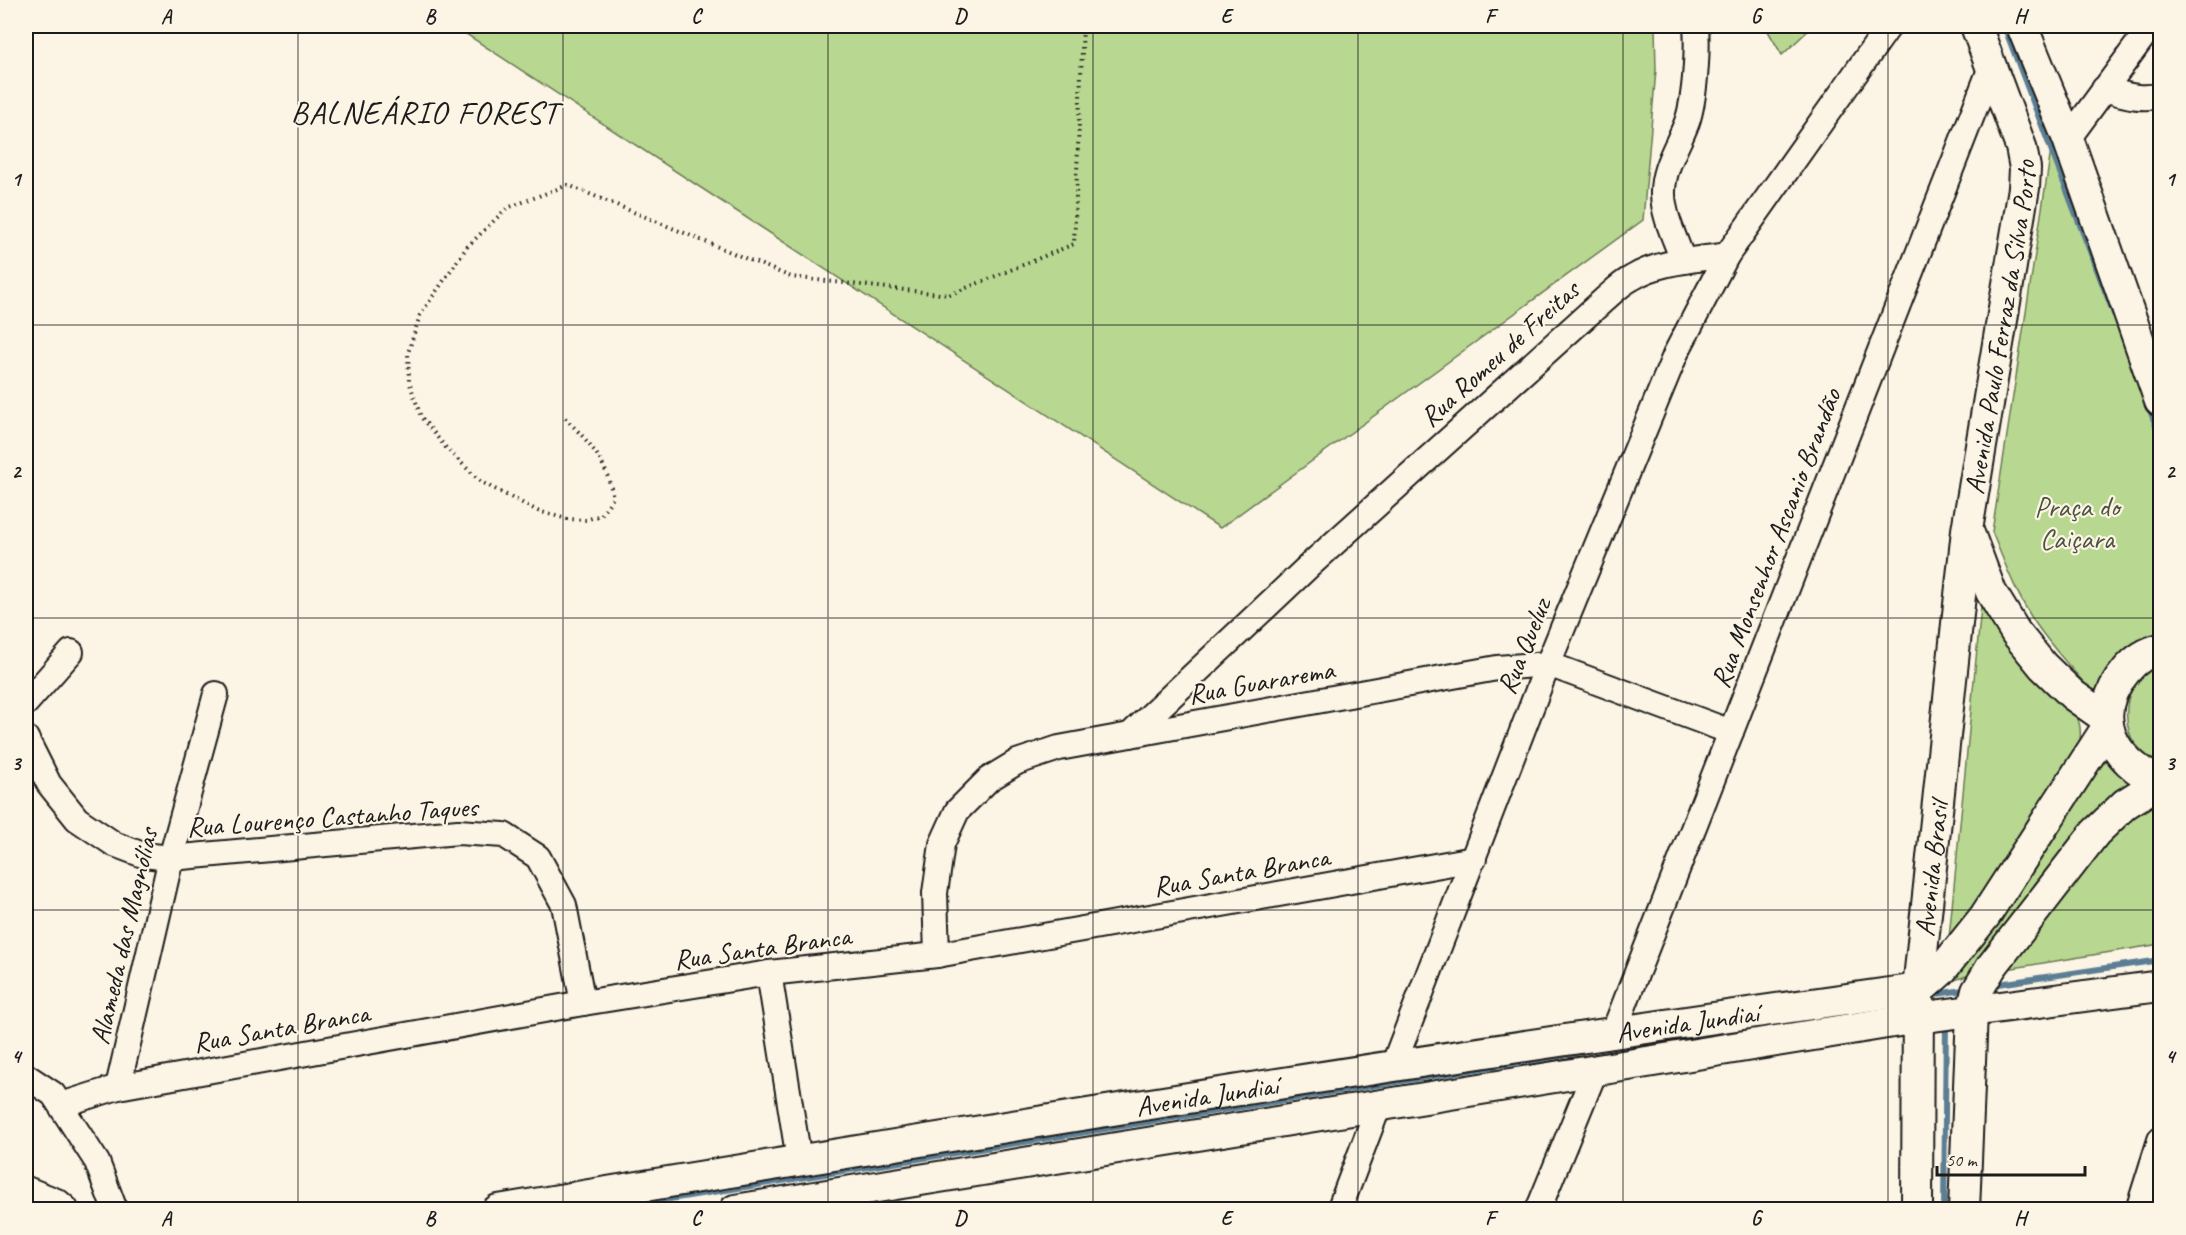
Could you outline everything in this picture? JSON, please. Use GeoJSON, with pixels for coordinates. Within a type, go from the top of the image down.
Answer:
{"type":"FeatureCollection","features":[{"type":"Feature","properties":{"kind":"main road","name":"Avenida Paulo Ferraz da Silva Porto"},"geometry":{"type":"LineString","coordinates":[[1967,530],[2024,188],[2025,168],[2021,147],[1976,26]]}},
{"type":"Feature","properties":{"kind":"main road","name":"Avenida Paulo Ferraz da Silva Porto"},"geometry":{"type":"LineString","coordinates":[[2022,26],[2068,139],[2160,401]]}},
{"type":"Feature","properties":{"kind":"main road"},"geometry":{"type":"LineString","coordinates":[[1967,530],[1991,592],[2016,633],[2043,666],[2073,695],[2108,722]]}},
{"type":"Feature","properties":{"kind":"main road","name":"Avenida Brasil"},"geometry":{"type":"LineString","coordinates":[[1917,1209],[1938,1006],[1967,530]]}},
{"type":"Feature","properties":{"kind":"main road"},"geometry":{"type":"LineString","coordinates":[[2160,649],[2153,650],[2133,662],[2119,679],[2108,703],[2108,722],[2114,743],[2124,758],[2140,773],[2160,782]]}},
{"type":"Feature","properties":{"kind":"main road"},"geometry":{"type":"LineString","coordinates":[[1938,1006],[1925,985],[1941,971],[1985,916],[2108,722]]}},
{"type":"Feature","properties":{"kind":"main road"},"geometry":{"type":"LineString","coordinates":[[1938,1006],[1992,966],[2095,833],[2125,804],[2160,782]]}},
{"type":"Feature","properties":{"kind":"main road"},"geometry":{"type":"LineString","coordinates":[[1938,1006],[2160,986]]}},
{"type":"Feature","properties":{"kind":"main road","name":"Avenida Brasil"},"geometry":{"type":"LineString","coordinates":[[1938,1006],[1964,1209]]}},
{"type":"Feature","properties":{"kind":"main road","name":"Avenida Jundiaí"},"geometry":{"type":"LineString","coordinates":[[498,1209],[1614,1031],[1938,1006]]}},
{"type":"Feature","properties":{"kind":"main road","name":"Avenida Jundiaí"},"geometry":{"type":"LineString","coordinates":[[735,1209],[1594,1071],[1938,1006]]}},
{"type":"Feature","properties":{"kind":"main road"},"geometry":{"type":"LineString","coordinates":[[26,1192],[63,1209]]}},
{"type":"Feature","properties":{"kind":"street"},"geometry":{"type":"LineString","coordinates":[[1683,261],[1667,216],[1663,183],[1669,162],[1688,120],[1693,92],[1696,26]]}},
{"type":"Feature","properties":{"kind":"street"},"geometry":{"type":"LineString","coordinates":[[1727,255],[1890,26]]}},
{"type":"Feature","properties":{"kind":"street"},"geometry":{"type":"LineString","coordinates":[[2068,139],[2151,26]]}},
{"type":"Feature","properties":{"kind":"street","name":"Rua Monsenhor Ascanio Brandão"},"geometry":{"type":"LineString","coordinates":[[1614,1031],[1991,67]]}},
{"type":"Feature","properties":{"kind":"street"},"geometry":{"type":"LineString","coordinates":[[2104,89],[2130,96],[2152,98],[2160,95]]}},
{"type":"Feature","properties":{"kind":"street","name":"Rua Romeu de Freitas"},"geometry":{"type":"LineString","coordinates":[[1130,735],[1310,565],[1605,298],[1631,278],[1649,269],[1683,261],[1727,255]]}},
{"type":"Feature","properties":{"kind":"street","name":"Rua Queluz"},"geometry":{"type":"LineString","coordinates":[[1394,1066],[1548,663],[1676,353],[1727,255]]}},
{"type":"Feature","properties":{"kind":"street"},"geometry":{"type":"LineString","coordinates":[[26,703],[71,652]]}},
{"type":"Feature","properties":{"kind":"street","name":"Rua Guararema"},"geometry":{"type":"LineString","coordinates":[[937,955],[935,893],[942,844],[957,811],[989,779],[1017,762],[1059,748],[1497,668],[1548,663],[1731,732]]}},
{"type":"Feature","properties":{"kind":"street","name":"Alameda das Magnólias"},"geometry":{"type":"LineString","coordinates":[[118,1088],[171,858],[216,694]]}},
{"type":"Feature","properties":{"kind":"street","name":"Rua Lourenço Castanho Taques"},"geometry":{"type":"LineString","coordinates":[[26,738],[49,784],[77,819],[114,844],[143,855],[171,858],[458,832],[504,835],[538,857],[564,906],[583,1003]]}},
{"type":"Feature","properties":{"kind":"street","name":"Rua Santa Branca"},"geometry":{"type":"LineString","coordinates":[[61,1106],[118,1088],[583,1003],[769,973],[937,955],[1474,860]]}},
{"type":"Feature","properties":{"kind":"street"},"geometry":{"type":"LineString","coordinates":[[769,973],[799,1160]]}},
{"type":"Feature","properties":{"kind":"street"},"geometry":{"type":"LineString","coordinates":[[1538,1209],[1594,1071]]}},
{"type":"Feature","properties":{"kind":"street"},"geometry":{"type":"LineString","coordinates":[[26,1076],[53,1094],[97,1162],[115,1209]]}},
{"type":"Feature","properties":{"kind":"street"},"geometry":{"type":"LineString","coordinates":[[1339,1209],[1379,1105]]}},
{"type":"Feature","properties":{"kind":"street"},"geometry":{"type":"LineString","coordinates":[[2138,1209],[2160,1140]]}},
{"type":"Feature","properties":{"kind":"path"},"geometry":{"type":"LineString","coordinates":[[565,418],[593,446],[610,478],[613,498],[601,515],[586,520],[567,519],[538,512],[481,482],[447,449],[421,417],[409,381],[408,353],[420,315],[467,247],[507,208],[568,185],[791,277],[949,295],[1074,244],[1083,26]]}},
{"type":"Feature","properties":{"kind":"green space"},"geometry":{"type":"Polygon","coordinates":[[[454,26],[1655,26],[1656,70],[1643,220],[1220,528],[454,26]]]}},
{"type":"Feature","properties":{"kind":"green space"},"geometry":{"type":"Polygon","coordinates":[[[1765,26],[1813,26],[1782,55],[1765,26]]]}},
{"type":"Feature","properties":{"kind":"green space","name":"Praça do Caiçara"},"geometry":{"type":"Polygon","coordinates":[[[2054,131],[2160,418],[2160,636],[2099,699],[2058,653],[2036,624],[2017,591],[1992,532],[2054,131]]]}},
{"type":"Feature","properties":{"kind":"green space","name":"Praça do Caiçara"},"geometry":{"type":"Polygon","coordinates":[[[1982,597],[2075,712],[2080,726],[2080,741],[2045,810],[2002,875],[1949,938],[1982,597]]]}},
{"type":"Feature","properties":{"kind":"green space"},"geometry":{"type":"Polygon","coordinates":[[[2160,662],[2160,764],[2144,754],[2132,739],[2127,723],[2127,706],[2136,682],[2145,672],[2160,662]]]}},
{"type":"Feature","properties":{"kind":"green space"},"geometry":{"type":"Polygon","coordinates":[[[2101,744],[2143,786],[1979,972],[1936,986],[2101,744]]]}},
{"type":"Feature","properties":{"kind":"green space"},"geometry":{"type":"Polygon","coordinates":[[[2160,801],[2160,944],[2007,969],[2114,827],[2151,804],[2160,801]]]}},
{"type":"Feature","properties":{"kind":"waterway"},"geometry":{"type":"LineString","coordinates":[[2004,26],[2114,314]]}},
{"type":"Feature","properties":{"kind":"waterway"},"geometry":{"type":"LineString","coordinates":[[2149,407],[2160,437]]}},
{"type":"Feature","properties":{"kind":"waterway"},"geometry":{"type":"LineString","coordinates":[[1992,985],[2160,960]]}},
{"type":"Feature","properties":{"kind":"waterway"},"geometry":{"type":"LineString","coordinates":[[1930,995],[1970,989]]}},
{"type":"Feature","properties":{"kind":"waterway"},"geometry":{"type":"LineString","coordinates":[[1944,1210],[1946,1021]]}},
{"type":"Feature","properties":{"kind":"waterway"},"geometry":{"type":"LineString","coordinates":[[602,1210],[1582,1052]]}},
{"type":"Feature","properties":{"kind":"district","name":"BALNEÁRIO FOREST"},"geometry":{"type":"Point","coordinates":[425,112]}}]}
